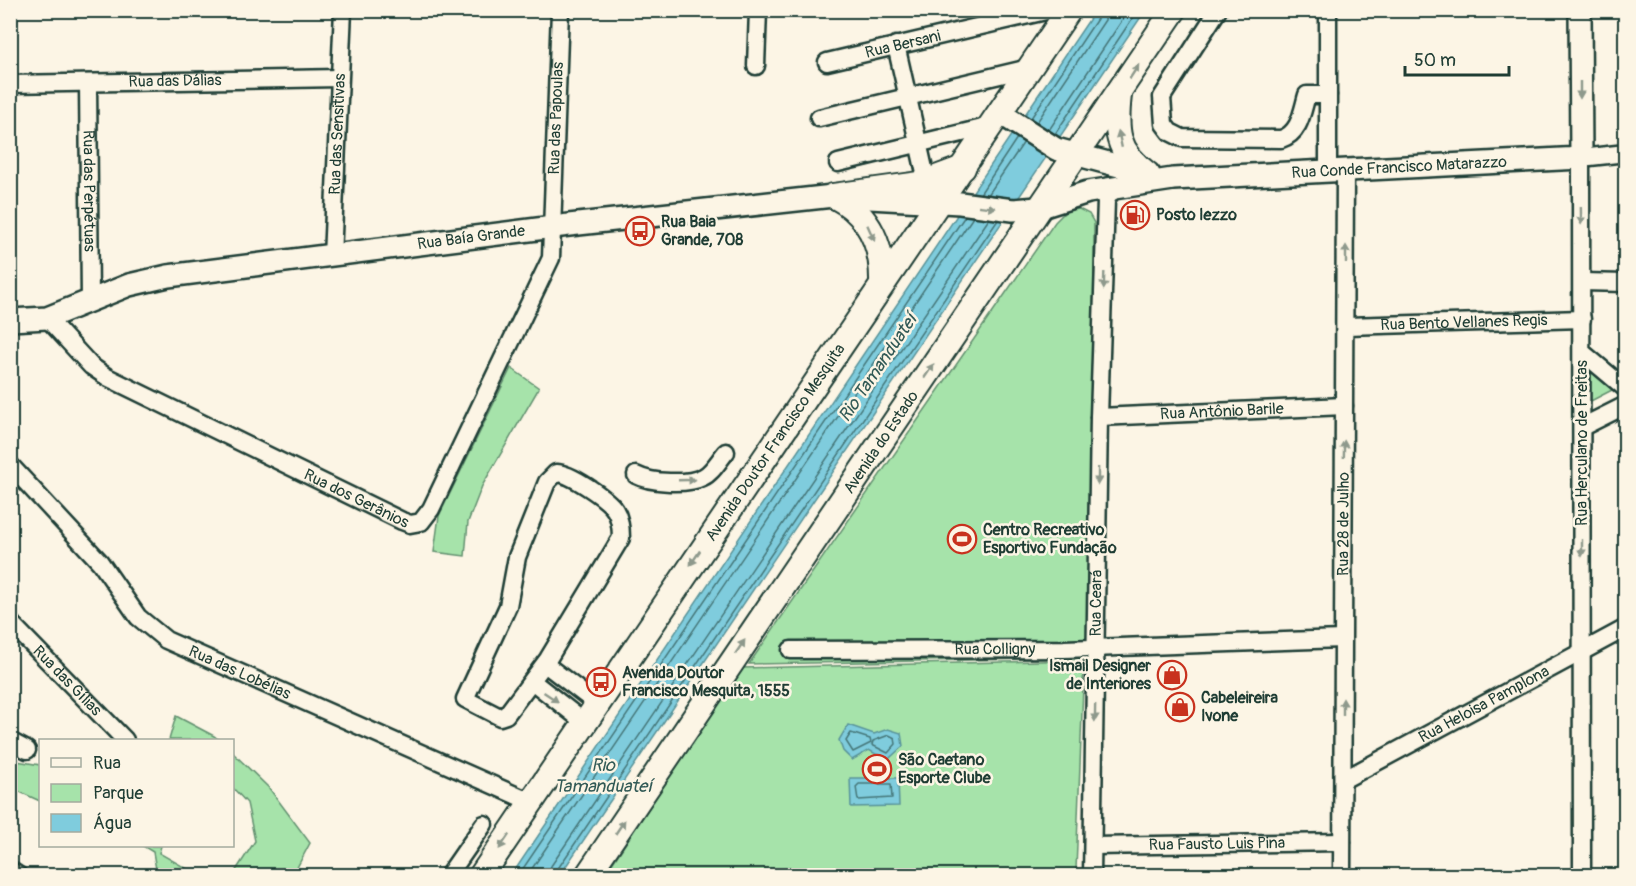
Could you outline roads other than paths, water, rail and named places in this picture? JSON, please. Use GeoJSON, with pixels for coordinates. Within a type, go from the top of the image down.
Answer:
{"type":"FeatureCollection","features":[{"type":"Feature","properties":{"kind":"highway"},"geometry":{"type":"LineString","coordinates":[[834,196],[942,196],[1003,121],[1029,68],[1069,10]]}},
{"type":"Feature","properties":{"kind":"highway","name":"Avenida do Estado"},"geometry":{"type":"LineString","coordinates":[[587,876],[1038,208],[1066,152],[1119,95],[1174,10]]}},
{"type":"Feature","properties":{"kind":"highway"},"geometry":{"type":"LineString","coordinates":[[1119,95],[1120,143],[1130,162],[1146,173]]}},
{"type":"Feature","properties":{"kind":"highway"},"geometry":{"type":"LineString","coordinates":[[834,196],[860,212],[873,234],[881,263],[882,284]]}},
{"type":"Feature","properties":{"kind":"highway","name":"Avenida Doutor Francisco Mesquita"},"geometry":{"type":"LineString","coordinates":[[481,876],[942,196]]}},
{"type":"Feature","properties":{"kind":"main road","name":"Rua Herculano de Freitas"},"geometry":{"type":"LineString","coordinates":[[1580,10],[1581,158]]}},
{"type":"Feature","properties":{"kind":"main road","name":"Rua Conde Francisco Matarazzo"},"geometry":{"type":"LineString","coordinates":[[1003,121],[1066,152],[1173,179]]}},
{"type":"Feature","properties":{"kind":"main road","name":"Rua Conde Francisco Matarazzo"},"geometry":{"type":"LineString","coordinates":[[942,196],[1013,210],[1038,208],[1076,196],[1173,179],[1581,158]]}},
{"type":"Feature","properties":{"kind":"main road","name":"Rua Baía Grande"},"geometry":{"type":"LineString","coordinates":[[10,320],[47,318],[129,285],[168,276],[332,257],[552,227],[834,196]]}},
{"type":"Feature","properties":{"kind":"street","name":"Rua das Sensitivas"},"geometry":{"type":"LineString","coordinates":[[332,257],[343,10]]}},
{"type":"Feature","properties":{"kind":"street","name":"Rua das Papoulas"},"geometry":{"type":"LineString","coordinates":[[552,227],[560,10]]}},
{"type":"Feature","properties":{"kind":"street"},"geometry":{"type":"LineString","coordinates":[[756,66],[758,10]]}},
{"type":"Feature","properties":{"kind":"street","name":"Rua Bersani"},"geometry":{"type":"LineString","coordinates":[[827,62],[1050,10]]}},
{"type":"Feature","properties":{"kind":"street"},"geometry":{"type":"LineString","coordinates":[[1218,10],[1162,97],[1164,124],[1170,132],[1182,138],[1281,139],[1288,137],[1298,125],[1307,95],[1328,95]]}},
{"type":"Feature","properties":{"kind":"street","name":"Rua 28 de Julho"},"geometry":{"type":"LineString","coordinates":[[1328,10],[1328,95],[1336,171],[1346,326],[1342,876]]}},
{"type":"Feature","properties":{"kind":"street"},"geometry":{"type":"LineString","coordinates":[[896,45],[918,143],[942,196]]}},
{"type":"Feature","properties":{"kind":"street"},"geometry":{"type":"LineString","coordinates":[[819,118],[1029,68]]}},
{"type":"Feature","properties":{"kind":"street","name":"Rua das Dálias"},"geometry":{"type":"LineString","coordinates":[[10,84],[339,78]]}},
{"type":"Feature","properties":{"kind":"street","name":"Rua das Perpétuas"},"geometry":{"type":"LineString","coordinates":[[88,83],[90,300]]}},
{"type":"Feature","properties":{"kind":"street"},"geometry":{"type":"LineString","coordinates":[[838,163],[1003,121]]}},
{"type":"Feature","properties":{"kind":"street","name":"Rua Conde Francisco Matarazzo"},"geometry":{"type":"LineString","coordinates":[[1581,158],[1626,153]]}},
{"type":"Feature","properties":{"kind":"street","name":"Rua Herculano de Freitas"},"geometry":{"type":"LineString","coordinates":[[1581,158],[1582,876]]}},
{"type":"Feature","properties":{"kind":"street","name":"Rua Ceará"},"geometry":{"type":"LineString","coordinates":[[1090,874],[1093,846],[1099,417],[1106,200],[1114,188]]}},
{"type":"Feature","properties":{"kind":"street"},"geometry":{"type":"LineString","coordinates":[[1076,196],[1095,206],[1106,222]]}},
{"type":"Feature","properties":{"kind":"street","name":"Rua dos Gerânios"},"geometry":{"type":"LineString","coordinates":[[47,318],[91,366],[107,377],[410,524],[421,522],[431,509],[550,258],[552,227]]}},
{"type":"Feature","properties":{"kind":"street"},"geometry":{"type":"LineString","coordinates":[[1582,282],[1626,284]]}},
{"type":"Feature","properties":{"kind":"street","name":"Rua Bento Vellanes Regis"},"geometry":{"type":"LineString","coordinates":[[1346,326],[1582,319]]}},
{"type":"Feature","properties":{"kind":"street"},"geometry":{"type":"LineString","coordinates":[[1582,352],[1626,389]]}},
{"type":"Feature","properties":{"kind":"street"},"geometry":{"type":"LineString","coordinates":[[1582,427],[1626,405]]}},
{"type":"Feature","properties":{"kind":"street","name":"Rua Antônio Barile"},"geometry":{"type":"LineString","coordinates":[[1099,417],[1344,406]]}},
{"type":"Feature","properties":{"kind":"street"},"geometry":{"type":"LineString","coordinates":[[636,475],[646,479],[695,480],[708,474],[726,452]]}},
{"type":"Feature","properties":{"kind":"street","name":"Rua das Lobélias"},"geometry":{"type":"LineString","coordinates":[[10,465],[100,562],[138,617],[166,640],[531,802]]}},
{"type":"Feature","properties":{"kind":"street"},"geometry":{"type":"LineString","coordinates":[[562,473],[606,501],[615,510],[621,538],[618,547],[544,663],[503,717],[465,699],[508,606],[517,557],[547,482],[551,477],[562,473]]}},
{"type":"Feature","properties":{"kind":"street","name":"Rua das Gílias"},"geometry":{"type":"LineString","coordinates":[[10,622],[123,739]]}},
{"type":"Feature","properties":{"kind":"street","name":"Rua Heloisa Pamplona"},"geometry":{"type":"LineString","coordinates":[[1343,773],[1626,628]]}},
{"type":"Feature","properties":{"kind":"street","name":"Rua Colligny"},"geometry":{"type":"LineString","coordinates":[[791,650],[1096,647],[1342,639]]}},
{"type":"Feature","properties":{"kind":"street"},"geometry":{"type":"LineString","coordinates":[[544,663],[590,713]]}},
{"type":"Feature","properties":{"kind":"street"},"geometry":{"type":"LineString","coordinates":[[532,681],[590,713]]}},
{"type":"Feature","properties":{"kind":"street"},"geometry":{"type":"LineString","coordinates":[[10,741],[27,750]]}},
{"type":"Feature","properties":{"kind":"street"},"geometry":{"type":"LineString","coordinates":[[448,876],[484,824]]}},
{"type":"Feature","properties":{"kind":"street","name":"Rua Fausto Luis Pina"},"geometry":{"type":"LineString","coordinates":[[1093,846],[1342,842]]}},
{"type":"Feature","properties":{"kind":"street"},"geometry":{"type":"LineString","coordinates":[[10,870],[19,876]]}},
{"type":"Feature","properties":{"kind":"water","name":"Rio Tamanduateí"},"geometry":{"type":"Polygon","coordinates":[[[1095,11],[1145,11],[560,875],[511,876],[1095,11]]]}},
{"type":"Feature","properties":{"kind":"water"},"geometry":{"type":"Polygon","coordinates":[[[848,725],[874,734],[888,729],[901,733],[903,746],[881,766],[881,757],[869,750],[852,760],[843,751],[839,740],[848,725]]]}},
{"type":"Feature","properties":{"kind":"water"},"geometry":{"type":"Polygon","coordinates":[[[850,778],[898,778],[899,806],[851,807],[850,778]]]}},
{"type":"Feature","properties":{"kind":"place","name":"Posto Iezzo"},"geometry":{"type":"Point","coordinates":[1135,215]}},
{"type":"Feature","properties":{"kind":"place","name":"Rua Baia Grande, 708"},"geometry":{"type":"Point","coordinates":[640,231]}},
{"type":"Feature","properties":{"kind":"place","name":"Centro Recreativo Esportivo Fundação"},"geometry":{"type":"Point","coordinates":[962,539]}},
{"type":"Feature","properties":{"kind":"place","name":"Ismail Designer de Interiores"},"geometry":{"type":"Point","coordinates":[1172,675]}},
{"type":"Feature","properties":{"kind":"place","name":"Avenida Doutor Francisco Mesquita, 1555"},"geometry":{"type":"Point","coordinates":[601,682]}},
{"type":"Feature","properties":{"kind":"place","name":"Cabeleireira Ivone"},"geometry":{"type":"Point","coordinates":[1180,707]}},
{"type":"Feature","properties":{"kind":"place","name":"São Caetano Esporte Clube"},"geometry":{"type":"Point","coordinates":[877,769]}}]}
